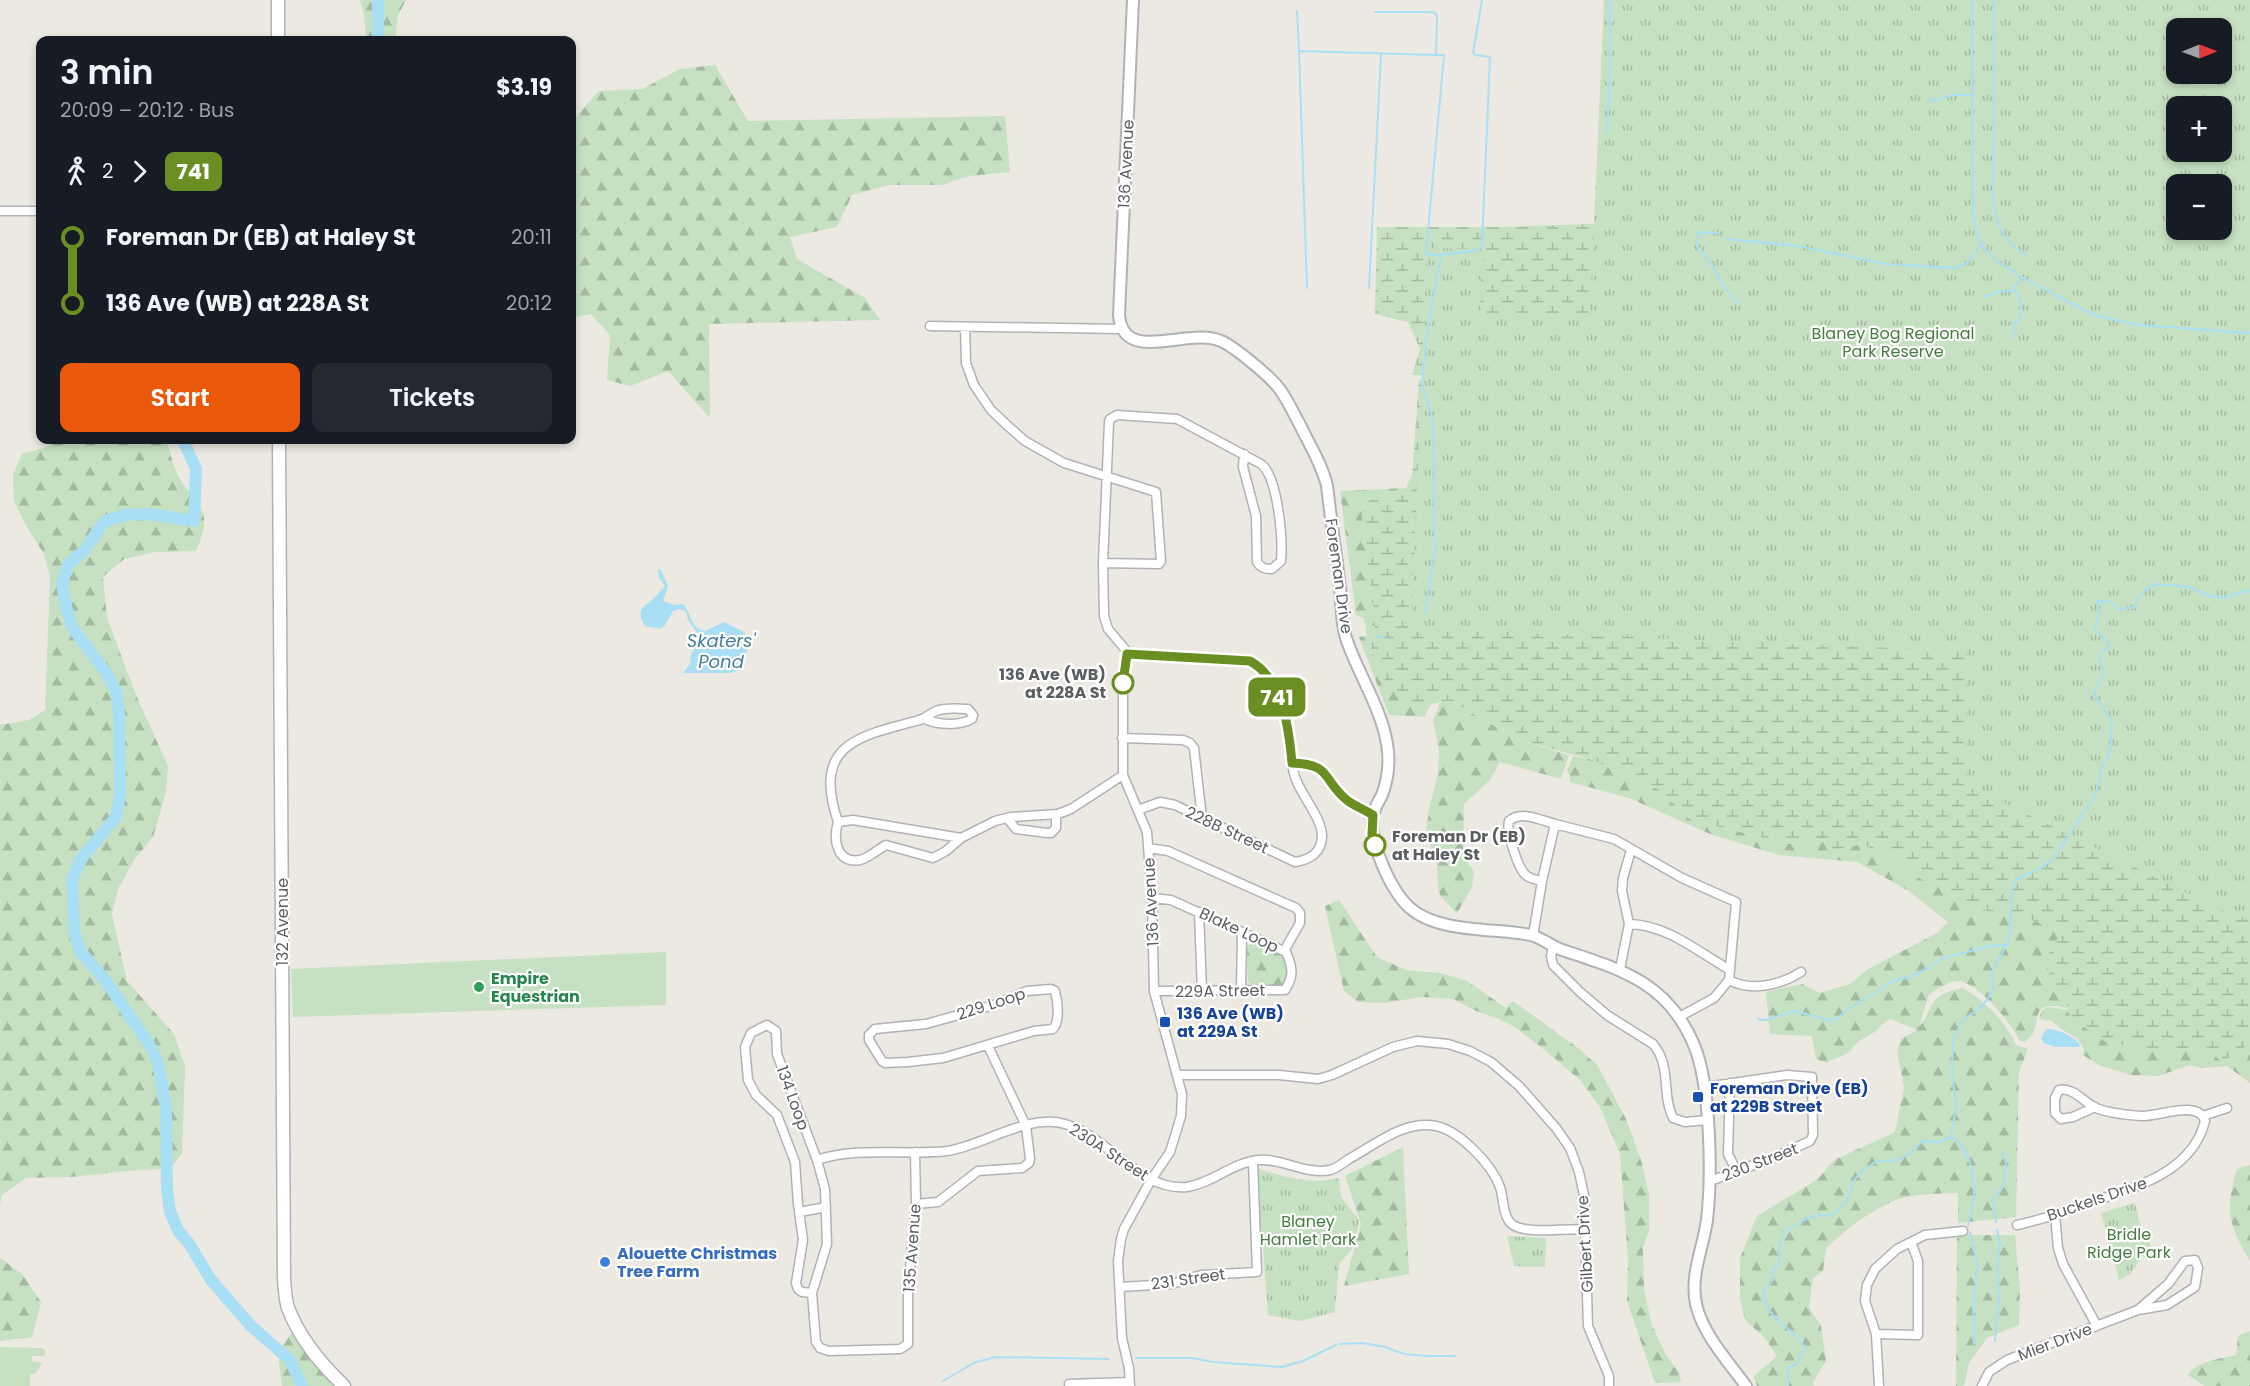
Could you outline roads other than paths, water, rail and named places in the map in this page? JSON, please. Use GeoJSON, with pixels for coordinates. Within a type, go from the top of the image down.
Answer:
{"type":"FeatureCollection","features":[{"type":"Feature","properties":{"kind":"main road"},"geometry":{"type":"LineString","coordinates":[[278,0],[278,36]]}},
{"type":"Feature","properties":{"kind":"main road","name":"132 Avenue"},"geometry":{"type":"LineString","coordinates":[[279,444],[284,1279],[287,1305],[295,1322],[325,1366],[344,1386]]}},
{"type":"Feature","properties":{"kind":"street","name":"136 Avenue"},"geometry":{"type":"LineString","coordinates":[[1121,328],[1119,315],[1133,0]]}},
{"type":"Feature","properties":{"kind":"street"},"geometry":{"type":"LineString","coordinates":[[0,211],[36,211]]}},
{"type":"Feature","properties":{"kind":"street","name":"Foreman Drive"},"geometry":{"type":"LineString","coordinates":[[930,326],[1121,328],[1131,339],[1141,342],[1193,336],[1221,341],[1274,382],[1283,394],[1321,466],[1327,486],[1344,627],[1384,729],[1388,748],[1388,773],[1373,815],[1372,834],[1396,891],[1409,908],[1424,917],[1440,922],[1533,936],[1553,947],[1620,969],[1656,990],[1679,1017],[1695,1046],[1705,1087],[1710,1182],[1707,1221],[1694,1280],[1697,1306],[1708,1334],[1746,1386]]}},
{"type":"Feature","properties":{"kind":"street"},"geometry":{"type":"LineString","coordinates":[[965,327],[965,352],[969,374],[981,398],[1017,434],[1043,452],[1083,470],[1108,475],[1156,492],[1161,561],[1159,564],[1103,563]]}},
{"type":"Feature","properties":{"kind":"street"},"geometry":{"type":"LineString","coordinates":[[1244,454],[1243,467],[1256,516],[1257,562],[1259,566],[1272,569],[1281,561],[1282,549],[1278,508],[1267,469],[1244,454],[1177,419],[1118,415],[1110,419],[1103,563],[1105,622],[1127,654],[1250,661],[1261,667],[1270,678],[1288,723],[1292,763],[1310,763],[1322,769],[1347,801],[1373,815]]}},
{"type":"Feature","properties":{"kind":"street","name":"136 Avenue"},"geometry":{"type":"LineString","coordinates":[[1127,654],[1123,676],[1123,775],[1147,832],[1152,898],[1154,991],[1182,1094],[1179,1124],[1170,1152],[1151,1180],[1124,1229],[1121,1239],[1118,1261],[1122,1338],[1130,1384]]}},
{"type":"Feature","properties":{"kind":"street"},"geometry":{"type":"LineString","coordinates":[[925,719],[939,724],[968,722],[973,715],[968,709],[940,709],[925,719],[883,730],[857,740],[836,758],[830,773],[829,786],[830,801],[838,822],[837,850],[840,855],[860,860],[886,845],[933,858],[946,851],[961,838],[995,821],[1056,814],[1071,808],[1123,775]]}},
{"type":"Feature","properties":{"kind":"street"},"geometry":{"type":"LineString","coordinates":[[1122,738],[1183,740],[1190,743],[1194,748],[1202,818]]}},
{"type":"Feature","properties":{"kind":"street","name":"228B Street"},"geometry":{"type":"LineString","coordinates":[[1138,810],[1160,802],[1175,805],[1295,862],[1306,860],[1314,855],[1320,845],[1322,835],[1319,824],[1300,790],[1292,763]]}},
{"type":"Feature","properties":{"kind":"street"},"geometry":{"type":"LineString","coordinates":[[1007,818],[1016,830],[1047,833],[1056,828],[1056,814]]}},
{"type":"Feature","properties":{"kind":"street"},"geometry":{"type":"LineString","coordinates":[[1542,881],[1530,878],[1522,869],[1508,834],[1507,825],[1511,818],[1519,815],[1614,839],[1682,878],[1736,902],[1729,980],[1714,998],[1679,1017]]}},
{"type":"Feature","properties":{"kind":"street"},"geometry":{"type":"LineString","coordinates":[[838,822],[853,820],[961,838]]}},
{"type":"Feature","properties":{"kind":"street"},"geometry":{"type":"LineString","coordinates":[[1533,936],[1555,824]]}},
{"type":"Feature","properties":{"kind":"street"},"geometry":{"type":"LineString","coordinates":[[1148,848],[1167,851],[1296,909],[1300,913],[1300,923],[1284,951]]}},
{"type":"Feature","properties":{"kind":"street"},"geometry":{"type":"LineString","coordinates":[[1620,969],[1629,924],[1623,878],[1631,850]]}},
{"type":"Feature","properties":{"kind":"street","name":"Blake Loop"},"geometry":{"type":"LineString","coordinates":[[1152,898],[1171,900],[1286,952],[1292,966],[1292,979],[1285,990]]}},
{"type":"Feature","properties":{"kind":"street"},"geometry":{"type":"LineString","coordinates":[[1199,912],[1202,991]]}},
{"type":"Feature","properties":{"kind":"street"},"geometry":{"type":"LineString","coordinates":[[1629,924],[1640,924],[1660,930],[1730,970]]}},
{"type":"Feature","properties":{"kind":"street"},"geometry":{"type":"LineString","coordinates":[[1241,990],[1242,933]]}},
{"type":"Feature","properties":{"kind":"street"},"geometry":{"type":"LineString","coordinates":[[1553,947],[1551,957],[1553,964],[1580,992],[1600,1011],[1659,1050],[1665,1064],[1669,1106],[1673,1118],[1685,1122],[1707,1120]]}},
{"type":"Feature","properties":{"kind":"street"},"geometry":{"type":"LineString","coordinates":[[1729,980],[1748,987],[1784,981],[1801,972]]}},
{"type":"Feature","properties":{"kind":"street","name":"229 Loop"},"geometry":{"type":"LineString","coordinates":[[1051,989],[1055,991],[1057,1023],[1053,1029],[1034,1031],[988,1046],[943,1058],[885,1063],[879,1058],[869,1040],[869,1035],[875,1029],[919,1026],[994,1005],[1027,991],[1051,989]]}},
{"type":"Feature","properties":{"kind":"street","name":"229A Street"},"geometry":{"type":"LineString","coordinates":[[1154,991],[1285,990]]}},
{"type":"Feature","properties":{"kind":"street","name":"134 Loop"},"geometry":{"type":"LineString","coordinates":[[812,1293],[802,1292],[796,1283],[803,1240],[795,1162],[777,1115],[752,1090],[747,1080],[745,1047],[751,1033],[761,1027],[771,1027],[776,1031],[777,1054],[817,1160],[825,1189],[827,1244],[812,1293],[816,1342],[820,1348]]}},
{"type":"Feature","properties":{"kind":"street","name":"Gilbert Drive"},"geometry":{"type":"LineString","coordinates":[[1177,1075],[1279,1075],[1318,1079],[1332,1075],[1393,1047],[1417,1041],[1448,1044],[1470,1051],[1491,1062],[1519,1086],[1556,1128],[1570,1148],[1579,1172],[1584,1195],[1588,1326],[1609,1376],[1609,1386]]}},
{"type":"Feature","properties":{"kind":"street"},"geometry":{"type":"LineString","coordinates":[[916,1204],[938,1202],[978,1171],[1022,1168],[1029,1163],[1026,1126],[988,1046]]}},
{"type":"Feature","properties":{"kind":"street","name":"230 Street"},"geometry":{"type":"LineString","coordinates":[[1710,1182],[1773,1158],[1810,1141],[1813,1135],[1812,1077],[1787,1075],[1730,1083]]}},
{"type":"Feature","properties":{"kind":"street"},"geometry":{"type":"LineString","coordinates":[[1705,1087],[1730,1083],[1728,1154],[1737,1172]]}},
{"type":"Feature","properties":{"kind":"street"},"geometry":{"type":"LineString","coordinates":[[2095,1107],[2073,1117],[2061,1119],[2055,1113],[2056,1093],[2059,1090],[2069,1090],[2095,1107],[2142,1116],[2155,1116],[2188,1109],[2203,1116],[2227,1108]]}},
{"type":"Feature","properties":{"kind":"street","name":"Buckels Drive"},"geometry":{"type":"LineString","coordinates":[[2017,1225],[2150,1182],[2179,1162],[2199,1140],[2205,1121],[2203,1116]]}},
{"type":"Feature","properties":{"kind":"street","name":"230A Street"},"geometry":{"type":"LineString","coordinates":[[817,1160],[835,1154],[948,1151],[1026,1126],[1049,1122],[1068,1125],[1086,1134],[1151,1180],[1175,1187],[1188,1186],[1253,1161],[1276,1161],[1299,1168],[1330,1170],[1401,1129],[1422,1125],[1438,1126],[1455,1135],[1491,1170],[1500,1186],[1507,1218],[1513,1225],[1527,1230],[1584,1229]]}},
{"type":"Feature","properties":{"kind":"street","name":"135 Avenue"},"geometry":{"type":"LineString","coordinates":[[820,1348],[829,1351],[900,1350],[908,1344],[908,1293],[916,1204],[915,1152]]}},
{"type":"Feature","properties":{"kind":"street","name":"231 Street"},"geometry":{"type":"LineString","coordinates":[[1120,1287],[1172,1284],[1201,1275],[1257,1272],[1253,1161]]}},
{"type":"Feature","properties":{"kind":"street"},"geometry":{"type":"LineString","coordinates":[[800,1212],[826,1207]]}},
{"type":"Feature","properties":{"kind":"street"},"geometry":{"type":"LineString","coordinates":[[2055,1214],[2058,1248],[2063,1264],[2097,1326]]}},
{"type":"Feature","properties":{"kind":"street"},"geometry":{"type":"LineString","coordinates":[[1879,1386],[1876,1334],[1865,1301],[1867,1285],[1875,1269],[1897,1248],[1925,1235],[1963,1231]]}},
{"type":"Feature","properties":{"kind":"street"},"geometry":{"type":"LineString","coordinates":[[1876,1334],[1918,1335],[1918,1261],[1911,1242]]}},
{"type":"Feature","properties":{"kind":"street","name":"Mier Drive"},"geometry":{"type":"LineString","coordinates":[[1982,1386],[1989,1372],[2000,1364],[2138,1310],[2167,1305],[2194,1289],[2197,1262],[2193,1259],[2185,1261],[2168,1284],[2138,1310]]}},
{"type":"Feature","properties":{"kind":"street"},"geometry":{"type":"LineString","coordinates":[[1069,1384],[1130,1384]]}},
{"type":"Feature","properties":{"kind":"water","name":"Skaters' Pond"},"geometry":{"type":"Polygon","coordinates":[[[658,570],[661,570],[668,586],[663,601],[673,605],[683,604],[696,627],[705,631],[724,622],[744,632],[749,644],[742,668],[731,673],[683,673],[690,664],[694,649],[693,641],[698,634],[688,620],[686,611],[679,609],[673,611],[660,629],[645,626],[642,621],[642,609],[665,586],[659,578],[658,570]]]}},
{"type":"Feature","properties":{"kind":"water"},"geometry":{"type":"Polygon","coordinates":[[[2048,1029],[2069,1036],[2080,1044],[2079,1047],[2056,1047],[2044,1043],[2041,1038],[2048,1029]]]}},
{"type":"Feature","properties":{"kind":"waterway"},"geometry":{"type":"LineString","coordinates":[[378,0],[378,36]]}},
{"type":"Feature","properties":{"kind":"waterway"},"geometry":{"type":"LineString","coordinates":[[1425,613],[1435,547],[1433,420],[1422,384],[1427,333],[1441,255],[1474,251],[1482,246],[1490,57],[1473,53],[1482,0]]}},
{"type":"Feature","properties":{"kind":"waterway"},"geometry":{"type":"LineString","coordinates":[[1606,133],[1609,104],[1610,0]]}},
{"type":"Feature","properties":{"kind":"waterway"},"geometry":{"type":"LineString","coordinates":[[1972,0],[1973,219],[1981,245],[1997,261],[2023,278],[2094,315],[2138,325],[2250,333]]}},
{"type":"Feature","properties":{"kind":"waterway"},"geometry":{"type":"LineString","coordinates":[[1994,0],[1994,208],[1998,224],[2005,237],[2026,255]]}},
{"type":"Feature","properties":{"kind":"waterway"},"geometry":{"type":"LineString","coordinates":[[1297,11],[1299,51],[1436,55]]}},
{"type":"Feature","properties":{"kind":"waterway"},"geometry":{"type":"LineString","coordinates":[[1375,12],[1428,12],[1435,13],[1437,16],[1436,55],[1444,55],[1426,253],[1441,255]]}},
{"type":"Feature","properties":{"kind":"waterway"},"geometry":{"type":"LineString","coordinates":[[1299,51],[1307,288]]}},
{"type":"Feature","properties":{"kind":"waterway"},"geometry":{"type":"LineString","coordinates":[[1369,288],[1381,54]]}},
{"type":"Feature","properties":{"kind":"waterway"},"geometry":{"type":"LineString","coordinates":[[1930,102],[1930,99],[1935,101],[1953,95],[1973,95]]}},
{"type":"Feature","properties":{"kind":"waterway"},"geometry":{"type":"LineString","coordinates":[[1719,233],[1698,232],[1696,240],[1698,248],[1707,257],[1736,302],[1740,302]]}},
{"type":"Feature","properties":{"kind":"waterway"},"geometry":{"type":"LineString","coordinates":[[1727,239],[1798,246],[1886,264],[1955,268],[1967,263],[1981,245]]}},
{"type":"Feature","properties":{"kind":"waterway"},"geometry":{"type":"LineString","coordinates":[[1985,297],[2000,291],[2012,291],[2021,277]]}},
{"type":"Feature","properties":{"kind":"waterway"},"geometry":{"type":"LineString","coordinates":[[2011,338],[2014,332],[2013,324],[2019,320],[2021,303],[2015,290]]}},
{"type":"Feature","properties":{"kind":"waterway"},"geometry":{"type":"LineString","coordinates":[[185,444],[196,469],[194,521],[150,514],[124,515],[105,521],[83,552],[68,564],[62,584],[72,627],[107,674],[116,691],[119,715],[120,794],[116,817],[80,860],[72,881],[74,930],[80,951],[105,980],[149,1044],[158,1062],[166,1109],[167,1190],[170,1212],[179,1232],[190,1245],[211,1280],[251,1326],[290,1360],[302,1386]]}},
{"type":"Feature","properties":{"kind":"waterway"},"geometry":{"type":"LineString","coordinates":[[1788,1386],[1788,1368],[1797,1364],[1805,1348],[1772,1314],[1764,1298],[1765,1290],[1773,1279],[1774,1269],[1779,1264],[1779,1243],[1786,1231],[1804,1220],[1819,1215],[1829,1216],[1838,1210],[1849,1197],[1852,1183],[1860,1173],[1877,1161],[1898,1160],[1912,1152],[1922,1141],[1940,1142],[1951,1137],[1956,1106],[1952,1074],[1953,1039],[1963,1020],[1980,1008],[1993,990],[1992,973],[2009,939],[2013,884],[2015,880],[2037,870],[2053,859],[2095,796],[2102,767],[2110,751],[2112,721],[2094,695],[2105,673],[2099,656],[2110,645],[2095,629],[2099,612],[2097,601],[2111,602],[2119,609],[2135,607],[2145,590],[2156,584],[2190,587],[2207,595],[2222,598],[2250,590]]}},
{"type":"Feature","properties":{"kind":"waterway"},"geometry":{"type":"LineString","coordinates":[[1376,636],[1384,638]]}},
{"type":"Feature","properties":{"kind":"waterway"},"geometry":{"type":"LineString","coordinates":[[1758,1019],[1766,1020],[1795,1011],[1828,1020],[1837,1019],[1895,980],[1908,978],[1943,958],[1991,946],[2008,945]]}},
{"type":"Feature","properties":{"kind":"waterway"},"geometry":{"type":"LineString","coordinates":[[1951,1137],[1962,1146],[1971,1169],[1974,1197],[1968,1226]]}},
{"type":"Feature","properties":{"kind":"waterway"},"geometry":{"type":"LineString","coordinates":[[1996,1222],[1993,1199],[2004,1185],[2006,1163],[2002,1151]]}},
{"type":"Feature","properties":{"kind":"waterway"},"geometry":{"type":"LineString","coordinates":[[1995,1341],[1999,1299],[1997,1265],[2000,1243],[1997,1230]]}},
{"type":"Feature","properties":{"kind":"waterway"},"geometry":{"type":"LineString","coordinates":[[1970,1233],[1978,1266],[1973,1303],[1974,1344]]}},
{"type":"Feature","properties":{"kind":"waterway"},"geometry":{"type":"LineString","coordinates":[[1340,1344],[1363,1343],[1385,1347],[1404,1354],[1455,1356]]}},
{"type":"Feature","properties":{"kind":"waterway"},"geometry":{"type":"LineString","coordinates":[[1136,1358],[1192,1358],[1213,1362],[1282,1367],[1303,1361],[1336,1345]]}},
{"type":"Feature","properties":{"kind":"waterway"},"geometry":{"type":"LineString","coordinates":[[943,1381],[974,1363],[995,1357],[1109,1359]]}},
{"type":"Feature","properties":{"kind":"place","name":"136 Ave (WB) at 228A St"},"geometry":{"type":"Point","coordinates":[1123,683]}},
{"type":"Feature","properties":{"kind":"place","name":"Foreman Dr (EB) at Haley St"},"geometry":{"type":"Point","coordinates":[1375,845]}},
{"type":"Feature","properties":{"kind":"place","name":"Empire Equestrian"},"geometry":{"type":"Point","coordinates":[479,987]}},
{"type":"Feature","properties":{"kind":"place","name":"136 Ave (WB) at 229A St"},"geometry":{"type":"Point","coordinates":[1165,1022]}},
{"type":"Feature","properties":{"kind":"place","name":"Foreman Drive (EB) at 229B Street"},"geometry":{"type":"Point","coordinates":[1698,1097]}},
{"type":"Feature","properties":{"kind":"place","name":"Alouette Christmas Tree Farm"},"geometry":{"type":"Point","coordinates":[605,1262]}},
{"type":"Feature","properties":{"kind":"park label","name":"Blaney Bog Regional Park Reserve"},"geometry":{"type":"Point","coordinates":[1893,342]}},
{"type":"Feature","properties":{"kind":"park label","name":"Blaney Hamlet Park"},"geometry":{"type":"Point","coordinates":[1308,1230]}},
{"type":"Feature","properties":{"kind":"park label","name":"Bridle Ridge Park"},"geometry":{"type":"Point","coordinates":[2129,1243]}}]}
